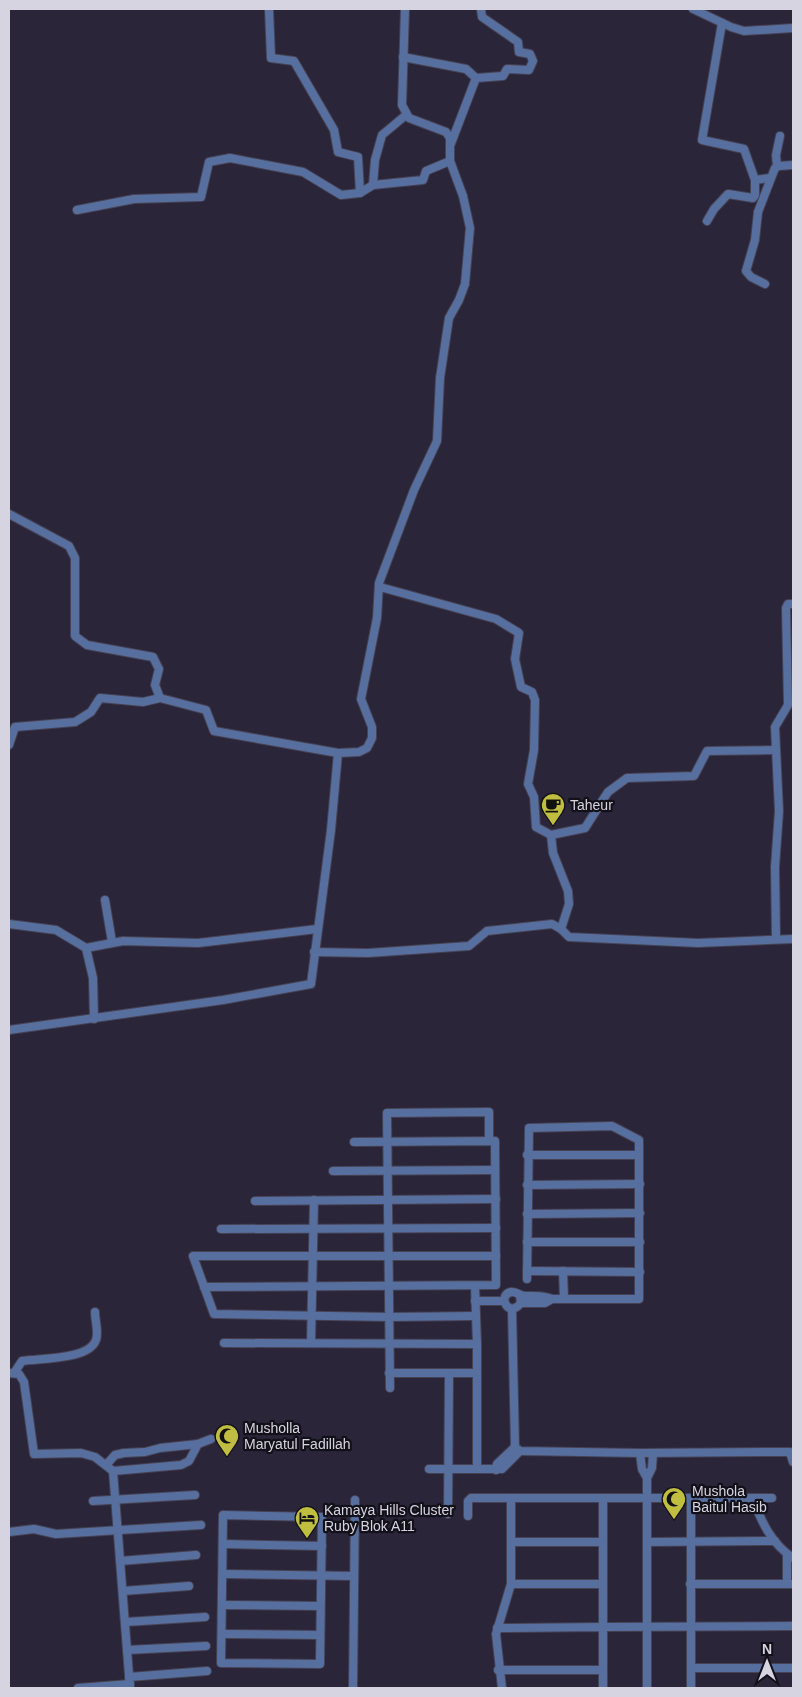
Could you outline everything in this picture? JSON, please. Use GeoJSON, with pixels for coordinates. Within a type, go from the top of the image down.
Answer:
{"type":"FeatureCollection","features":[{"type":"Feature","properties":{"kind":"street"},"geometry":{"type":"LineString","coordinates":[[269,9],[271,58],[294,61],[334,130],[338,152],[358,157],[360,193]]}},
{"type":"Feature","properties":{"kind":"street"},"geometry":{"type":"LineString","coordinates":[[9,745],[15,727],[75,722],[91,712],[100,698],[143,702],[160,698],[206,710],[214,731],[338,753],[359,752],[368,748],[372,738],[372,727],[361,699],[377,618],[379,583],[414,490],[437,441],[440,378],[449,318],[465,284],[470,228],[463,196],[450,161],[447,134],[409,118],[402,105],[405,9]]}},
{"type":"Feature","properties":{"kind":"street"},"geometry":{"type":"LineString","coordinates":[[403,57],[466,69],[476,78],[503,76],[507,69],[528,70],[533,61],[530,54],[519,52],[518,42],[482,17],[481,9]]}},
{"type":"Feature","properties":{"kind":"street"},"geometry":{"type":"LineString","coordinates":[[693,9],[714,13],[722,23],[744,31],[793,28]]}},
{"type":"Feature","properties":{"kind":"street"},"geometry":{"type":"LineString","coordinates":[[707,222],[714,209],[728,194],[754,198],[755,180],[744,150],[702,141],[722,23]]}},
{"type":"Feature","properties":{"kind":"street"},"geometry":{"type":"LineString","coordinates":[[449,148],[476,78]]}},
{"type":"Feature","properties":{"kind":"street"},"geometry":{"type":"LineString","coordinates":[[373,185],[375,160],[382,135],[406,115]]}},
{"type":"Feature","properties":{"kind":"street"},"geometry":{"type":"LineString","coordinates":[[765,284],[751,277],[746,269],[754,247],[758,212],[770,178],[777,166],[780,136]]}},
{"type":"Feature","properties":{"kind":"street"},"geometry":{"type":"LineString","coordinates":[[77,210],[134,199],[201,197],[209,162],[230,158],[303,172],[341,195],[360,193],[373,185],[423,180],[426,171],[450,161]]}},
{"type":"Feature","properties":{"kind":"street"},"geometry":{"type":"LineString","coordinates":[[777,166],[793,165]]}},
{"type":"Feature","properties":{"kind":"street"},"geometry":{"type":"LineString","coordinates":[[755,180],[770,178]]}},
{"type":"Feature","properties":{"kind":"street"},"geometry":{"type":"LineString","coordinates":[[9,514],[69,546],[75,558],[75,636],[87,645],[153,657],[159,669],[155,686],[160,698]]}},
{"type":"Feature","properties":{"kind":"street"},"geometry":{"type":"LineString","coordinates":[[380,587],[496,619],[519,633],[515,659],[521,687],[532,692],[535,700],[534,750],[528,784],[534,797],[536,827],[551,836],[585,828],[608,792],[627,778],[694,776],[707,751],[776,750]]}},
{"type":"Feature","properties":{"kind":"street"},"geometry":{"type":"LineString","coordinates":[[776,939],[775,867],[779,811],[775,724],[786,712],[788,704],[786,608],[788,604],[793,604]]}},
{"type":"Feature","properties":{"kind":"street"},"geometry":{"type":"LineString","coordinates":[[9,1030],[94,1019],[310,985],[332,830],[338,753]]}},
{"type":"Feature","properties":{"kind":"street"},"geometry":{"type":"LineString","coordinates":[[551,836],[553,853],[568,891],[569,904],[562,929]]}},
{"type":"Feature","properties":{"kind":"street"},"geometry":{"type":"LineString","coordinates":[[105,900],[112,942]]}},
{"type":"Feature","properties":{"kind":"street"},"geometry":{"type":"LineString","coordinates":[[9,924],[56,930],[86,948],[112,942],[146,940],[198,943],[317,929]]}},
{"type":"Feature","properties":{"kind":"street"},"geometry":{"type":"LineString","coordinates":[[314,952],[368,953],[442,950],[469,946],[487,931],[552,924],[562,929],[569,937],[698,943],[793,939]]}},
{"type":"Feature","properties":{"kind":"street"},"geometry":{"type":"LineString","coordinates":[[86,948],[93,978],[94,1019]]}},
{"type":"Feature","properties":{"kind":"street"},"geometry":{"type":"LineString","coordinates":[[390,1388],[387,1113],[489,1112],[489,1141]]}},
{"type":"Feature","properties":{"kind":"street"},"geometry":{"type":"LineString","coordinates":[[504,1301],[510,1292],[516,1292],[521,1299],[545,1303],[552,1299],[637,1300],[640,1295],[640,1272],[640,1242],[640,1213],[640,1184],[640,1155],[640,1140],[612,1126],[532,1126],[527,1132],[527,1275],[563,1271],[640,1272]]}},
{"type":"Feature","properties":{"kind":"street"},"geometry":{"type":"LineString","coordinates":[[204,1287],[496,1285],[495,1141],[354,1142]]}},
{"type":"Feature","properties":{"kind":"street"},"geometry":{"type":"LineString","coordinates":[[527,1155],[640,1155]]}},
{"type":"Feature","properties":{"kind":"street"},"geometry":{"type":"LineString","coordinates":[[333,1171],[495,1170]]}},
{"type":"Feature","properties":{"kind":"street"},"geometry":{"type":"LineString","coordinates":[[527,1185],[640,1184]]}},
{"type":"Feature","properties":{"kind":"street"},"geometry":{"type":"LineString","coordinates":[[255,1200],[496,1199]]}},
{"type":"Feature","properties":{"kind":"street"},"geometry":{"type":"LineString","coordinates":[[311,1343],[314,1200]]}},
{"type":"Feature","properties":{"kind":"street"},"geometry":{"type":"LineString","coordinates":[[527,1214],[640,1213]]}},
{"type":"Feature","properties":{"kind":"street"},"geometry":{"type":"LineString","coordinates":[[221,1229],[496,1228]]}},
{"type":"Feature","properties":{"kind":"street"},"geometry":{"type":"LineString","coordinates":[[527,1242],[640,1242]]}},
{"type":"Feature","properties":{"kind":"street"},"geometry":{"type":"LineString","coordinates":[[475,1316],[389,1317],[214,1314],[193,1256],[496,1256]]}},
{"type":"Feature","properties":{"kind":"street"},"geometry":{"type":"LineString","coordinates":[[563,1271],[564,1299]]}},
{"type":"Feature","properties":{"kind":"street"},"geometry":{"type":"LineString","coordinates":[[475,1286],[477,1469]]}},
{"type":"Feature","properties":{"kind":"street"},"geometry":{"type":"LineString","coordinates":[[512,1309],[517,1308],[521,1299]]}},
{"type":"Feature","properties":{"kind":"street"},"geometry":{"type":"LineString","coordinates":[[475,1301],[504,1301]]}},
{"type":"Feature","properties":{"kind":"street"},"geometry":{"type":"LineString","coordinates":[[504,1301],[512,1309]]}},
{"type":"Feature","properties":{"kind":"street"},"geometry":{"type":"LineString","coordinates":[[429,1469],[502,1469],[517,1449],[512,1309]]}},
{"type":"Feature","properties":{"kind":"street"},"geometry":{"type":"LineString","coordinates":[[11,1373],[22,1361],[77,1355],[92,1346],[97,1335],[95,1312]]}},
{"type":"Feature","properties":{"kind":"street"},"geometry":{"type":"LineString","coordinates":[[224,1343],[477,1344]]}},
{"type":"Feature","properties":{"kind":"street"},"geometry":{"type":"LineString","coordinates":[[11,1373],[18,1374],[24,1382],[34,1454],[81,1453],[95,1456],[110,1468],[181,1465],[189,1461],[198,1444]]}},
{"type":"Feature","properties":{"kind":"street"},"geometry":{"type":"LineString","coordinates":[[389,1373],[477,1373]]}},
{"type":"Feature","properties":{"kind":"street"},"geometry":{"type":"LineString","coordinates":[[448,1514],[449,1373]]}},
{"type":"Feature","properties":{"kind":"street"},"geometry":{"type":"LineString","coordinates":[[130,1683],[118,1530],[110,1468],[116,1455],[198,1444],[210,1438]]}},
{"type":"Feature","properties":{"kind":"street"},"geometry":{"type":"LineString","coordinates":[[517,1449],[640,1453],[790,1452],[793,1462]]}},
{"type":"Feature","properties":{"kind":"street"},"geometry":{"type":"LineString","coordinates":[[640,1453],[642,1469],[647,1478]]}},
{"type":"Feature","properties":{"kind":"street"},"geometry":{"type":"LineString","coordinates":[[647,1688],[647,1478],[652,1468],[653,1453]]}},
{"type":"Feature","properties":{"kind":"street"},"geometry":{"type":"LineString","coordinates":[[92,1501],[195,1495]]}},
{"type":"Feature","properties":{"kind":"street"},"geometry":{"type":"LineString","coordinates":[[468,1516],[468,1502],[471,1498],[772,1498]]}},
{"type":"Feature","properties":{"kind":"street"},"geometry":{"type":"LineString","coordinates":[[603,1498],[603,1688]]}},
{"type":"Feature","properties":{"kind":"street"},"geometry":{"type":"LineString","coordinates":[[691,1498],[691,1688]]}},
{"type":"Feature","properties":{"kind":"street"},"geometry":{"type":"LineString","coordinates":[[690,1584],[790,1584],[790,1556],[775,1541],[765,1527],[753,1498]]}},
{"type":"Feature","properties":{"kind":"street"},"geometry":{"type":"LineString","coordinates":[[502,1688],[498,1670],[497,1628],[511,1584],[511,1499]]}},
{"type":"Feature","properties":{"kind":"street"},"geometry":{"type":"LineString","coordinates":[[353,1688],[355,1500]]}},
{"type":"Feature","properties":{"kind":"street"},"geometry":{"type":"LineString","coordinates":[[223,1515],[322,1517],[320,1664],[221,1663],[223,1544],[223,1515]]}},
{"type":"Feature","properties":{"kind":"street"},"geometry":{"type":"LineString","coordinates":[[9,1532],[34,1529],[56,1534],[201,1525]]}},
{"type":"Feature","properties":{"kind":"street"},"geometry":{"type":"LineString","coordinates":[[648,1542],[775,1541]]}},
{"type":"Feature","properties":{"kind":"street"},"geometry":{"type":"LineString","coordinates":[[512,1542],[602,1542]]}},
{"type":"Feature","properties":{"kind":"street"},"geometry":{"type":"LineString","coordinates":[[223,1544],[322,1546]]}},
{"type":"Feature","properties":{"kind":"street"},"geometry":{"type":"LineString","coordinates":[[120,1561],[196,1555]]}},
{"type":"Feature","properties":{"kind":"street"},"geometry":{"type":"LineString","coordinates":[[223,1574],[354,1576]]}},
{"type":"Feature","properties":{"kind":"street"},"geometry":{"type":"LineString","coordinates":[[511,1584],[602,1584]]}},
{"type":"Feature","properties":{"kind":"street"},"geometry":{"type":"LineString","coordinates":[[123,1591],[190,1586]]}},
{"type":"Feature","properties":{"kind":"street"},"geometry":{"type":"LineString","coordinates":[[222,1605],[320,1606]]}},
{"type":"Feature","properties":{"kind":"street"},"geometry":{"type":"LineString","coordinates":[[126,1622],[205,1617]]}},
{"type":"Feature","properties":{"kind":"street"},"geometry":{"type":"LineString","coordinates":[[497,1628],[793,1626]]}},
{"type":"Feature","properties":{"kind":"street"},"geometry":{"type":"LineString","coordinates":[[222,1634],[320,1635]]}},
{"type":"Feature","properties":{"kind":"street"},"geometry":{"type":"LineString","coordinates":[[127,1650],[206,1646]]}},
{"type":"Feature","properties":{"kind":"street"},"geometry":{"type":"LineString","coordinates":[[691,1668],[793,1668]]}},
{"type":"Feature","properties":{"kind":"street"},"geometry":{"type":"LineString","coordinates":[[498,1670],[603,1670]]}},
{"type":"Feature","properties":{"kind":"street"},"geometry":{"type":"LineString","coordinates":[[78,1688],[130,1683],[206,1671]]}},
{"type":"Feature","properties":{"kind":"place","name":"Taheur"},"geometry":{"type":"Point","coordinates":[553,826]}},
{"type":"Feature","properties":{"kind":"place","name":"Musholla Maryatul Fadillah"},"geometry":{"type":"Point","coordinates":[227,1457]}},
{"type":"Feature","properties":{"kind":"place","name":"Mushola Baitul Hasib"},"geometry":{"type":"Point","coordinates":[674,1520]}},
{"type":"Feature","properties":{"kind":"place","name":"Kamaya Hills Cluster Ruby Blok A11"},"geometry":{"type":"Point","coordinates":[307,1539]}}]}
